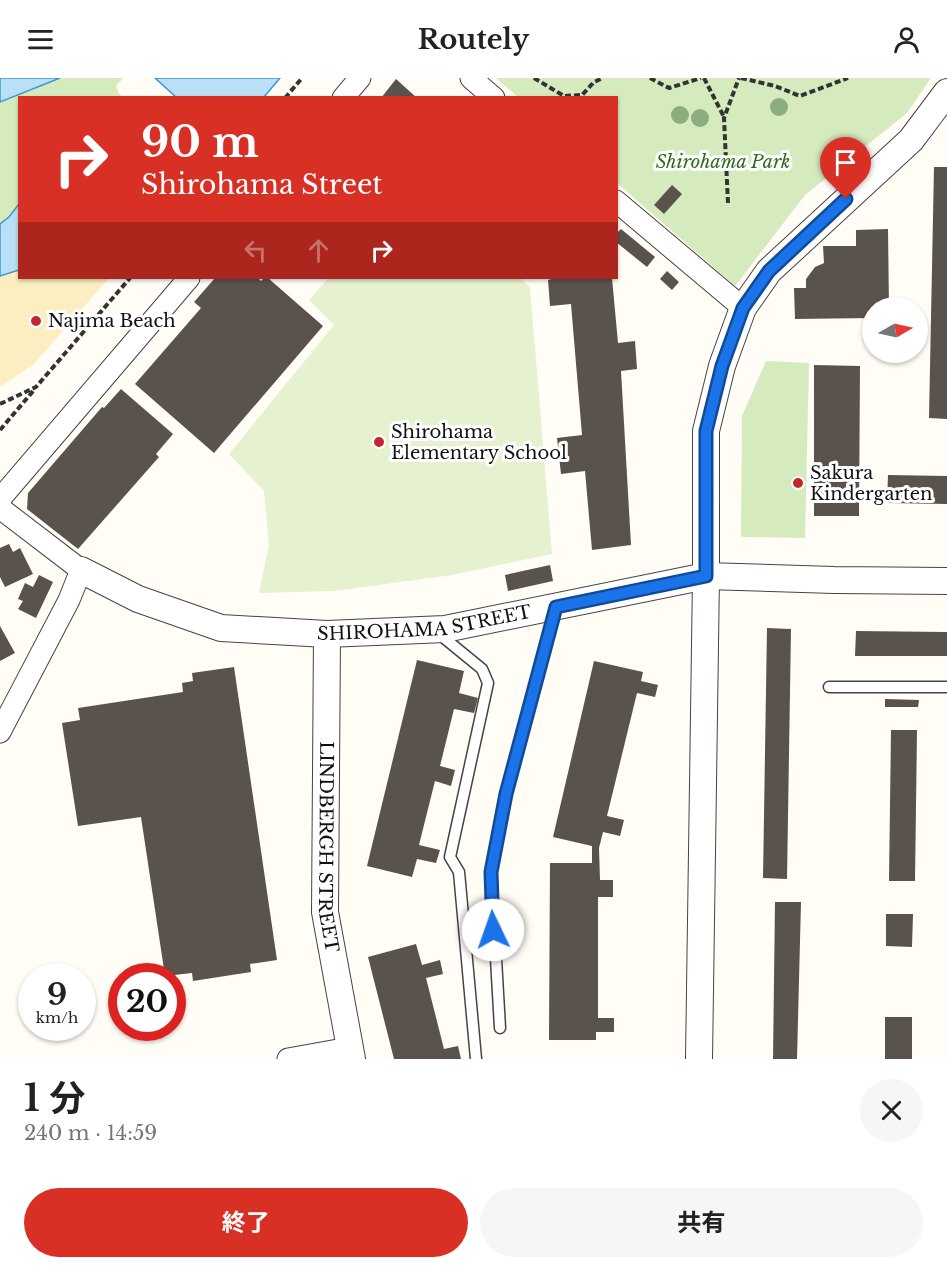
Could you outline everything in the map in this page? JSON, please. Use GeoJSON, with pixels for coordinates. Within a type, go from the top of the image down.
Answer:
{"type":"FeatureCollection","features":[{"type":"Feature","properties":{"kind":"street"},"geometry":{"type":"LineString","coordinates":[[345,96],[360,78]]}},
{"type":"Feature","properties":{"kind":"street"},"geometry":{"type":"LineString","coordinates":[[471,78],[492,96]]}},
{"type":"Feature","properties":{"kind":"street"},"geometry":{"type":"LineString","coordinates":[[699,1059],[706,431],[722,366],[743,308],[769,271],[911,140],[947,92]]}},
{"type":"Feature","properties":{"kind":"street"},"geometry":{"type":"LineString","coordinates":[[618,203],[743,308]]}},
{"type":"Feature","properties":{"kind":"street"},"geometry":{"type":"LineString","coordinates":[[0,498],[188,279]]}},
{"type":"Feature","properties":{"kind":"street","name":"SHIROHAMA STREET"},"geometry":{"type":"LineString","coordinates":[[0,508],[81,570],[138,599],[221,628],[327,634],[435,630],[706,576],[834,580],[947,580]]}},
{"type":"Feature","properties":{"kind":"street"},"geometry":{"type":"LineString","coordinates":[[0,732],[69,600],[81,570]]}},
{"type":"Feature","properties":{"kind":"street","name":"LINDBERGH STREET"},"geometry":{"type":"LineString","coordinates":[[327,634],[325,912],[350,1054]]}},
{"type":"Feature","properties":{"kind":"street"},"geometry":{"type":"LineString","coordinates":[[288,1059],[350,1054]]}},
{"type":"Feature","properties":{"kind":"lane"},"geometry":{"type":"LineString","coordinates":[[500,1028],[491,872],[506,794],[556,607]]}},
{"type":"Feature","properties":{"kind":"lane"},"geometry":{"type":"LineString","coordinates":[[435,630],[482,669],[488,683],[450,858],[459,872],[476,1059]]}},
{"type":"Feature","properties":{"kind":"lane"},"geometry":{"type":"LineString","coordinates":[[828,687],[947,687]]}},
{"type":"Feature","properties":{"kind":"path"},"geometry":{"type":"LineString","coordinates":[[287,96],[302,78]]}},
{"type":"Feature","properties":{"kind":"path"},"geometry":{"type":"LineString","coordinates":[[534,78],[564,96],[582,95],[594,81],[603,78]]}},
{"type":"Feature","properties":{"kind":"path"},"geometry":{"type":"LineString","coordinates":[[650,78],[669,88],[702,78],[724,118]]}},
{"type":"Feature","properties":{"kind":"path"},"geometry":{"type":"LineString","coordinates":[[728,203],[724,118],[740,78],[775,86],[800,96],[848,78]]}},
{"type":"Feature","properties":{"kind":"path"},"geometry":{"type":"LineString","coordinates":[[0,430],[129,279]]}},
{"type":"Feature","properties":{"kind":"path"},"geometry":{"type":"LineString","coordinates":[[0,404],[36,387]]}},
{"type":"Feature","properties":{"kind":"green space"},"geometry":{"type":"Polygon","coordinates":[[[60,78],[123,78],[116,86],[122,96],[18,96],[18,205],[0,224],[0,102],[60,78]]]}},
{"type":"Feature","properties":{"kind":"green space","name":"Shirohama Park"},"geometry":{"type":"Polygon","coordinates":[[[496,78],[931,78],[907,113],[805,195],[735,286],[618,184],[618,96],[517,96],[496,78]]]}},
{"type":"Feature","properties":{"kind":"green space"},"geometry":{"type":"Polygon","coordinates":[[[328,279],[521,279],[530,287],[552,554],[452,575],[334,591],[259,593],[269,545],[264,491],[229,454],[334,325],[309,300],[328,279]]]}},
{"type":"Feature","properties":{"kind":"green space"},"geometry":{"type":"Polygon","coordinates":[[[766,361],[809,363],[805,538],[741,537],[742,416],[766,361]]]}},
{"type":"Feature","properties":{"kind":"sand","name":"Najima Beach"},"geometry":{"type":"Polygon","coordinates":[[[18,270],[18,279],[108,279],[34,364],[0,387],[0,276],[18,270]]]}},
{"type":"Feature","properties":{"kind":"water"},"geometry":{"type":"Polygon","coordinates":[[[0,78],[60,78],[0,102],[0,78]]]}},
{"type":"Feature","properties":{"kind":"water"},"geometry":{"type":"Polygon","coordinates":[[[155,78],[280,78],[265,96],[175,96],[155,78]]]}},
{"type":"Feature","properties":{"kind":"water"},"geometry":{"type":"Polygon","coordinates":[[[18,205],[18,270],[0,276],[0,224],[18,205]]]}},
{"type":"Feature","properties":{"kind":"building"},"geometry":{"type":"Polygon","coordinates":[[[396,79],[415,96],[383,96],[396,79]]]}},
{"type":"Feature","properties":{"kind":"building"},"geometry":{"type":"Polygon","coordinates":[[[934,167],[947,167],[947,419],[929,418],[934,167]]]}},
{"type":"Feature","properties":{"kind":"building"},"geometry":{"type":"Polygon","coordinates":[[[672,185],[682,194],[664,214],[654,205],[672,185]]]}},
{"type":"Feature","properties":{"kind":"building"},"geometry":{"type":"Polygon","coordinates":[[[621,229],[655,257],[647,267],[618,244],[618,232],[621,229]]]}},
{"type":"Feature","properties":{"kind":"building"},"geometry":{"type":"Polygon","coordinates":[[[888,229],[889,297],[862,297],[862,318],[795,319],[794,288],[806,288],[806,279],[815,267],[824,263],[823,246],[856,246],[856,230],[888,229]]]}},
{"type":"Feature","properties":{"kind":"building"},"geometry":{"type":"Polygon","coordinates":[[[667,271],[679,282],[672,290],[660,279],[667,271]]]}},
{"type":"Feature","properties":{"kind":"building"},"geometry":{"type":"Polygon","coordinates":[[[214,279],[259,279],[261,281],[269,279],[323,326],[214,453],[135,384],[201,308],[194,302],[214,279]]]}},
{"type":"Feature","properties":{"kind":"building"},"geometry":{"type":"Polygon","coordinates":[[[612,279],[618,343],[635,341],[637,369],[621,371],[631,545],[592,550],[585,471],[561,474],[557,438],[582,435],[571,304],[550,306],[548,280],[612,279]]]}},
{"type":"Feature","properties":{"kind":"building"},"geometry":{"type":"Polygon","coordinates":[[[814,365],[860,366],[859,516],[814,516],[814,365]]]}},
{"type":"Feature","properties":{"kind":"building"},"geometry":{"type":"Polygon","coordinates":[[[121,389],[173,434],[156,454],[159,457],[78,549],[27,509],[28,493],[102,407],[104,408],[121,389]]]}},
{"type":"Feature","properties":{"kind":"building"},"geometry":{"type":"Polygon","coordinates":[[[888,475],[947,476],[947,504],[887,503],[888,475]]]}},
{"type":"Feature","properties":{"kind":"building"},"geometry":{"type":"Polygon","coordinates":[[[9,544],[13,552],[20,548],[33,574],[5,587],[0,577],[0,548],[9,544]]]}},
{"type":"Feature","properties":{"kind":"building"},"geometry":{"type":"Polygon","coordinates":[[[550,565],[553,581],[508,591],[505,575],[550,565]]]}},
{"type":"Feature","properties":{"kind":"building"},"geometry":{"type":"Polygon","coordinates":[[[39,575],[53,582],[36,618],[18,609],[23,601],[18,599],[25,583],[33,587],[39,575]]]}},
{"type":"Feature","properties":{"kind":"building"},"geometry":{"type":"Polygon","coordinates":[[[0,626],[15,653],[0,661],[0,626]]]}},
{"type":"Feature","properties":{"kind":"building"},"geometry":{"type":"Polygon","coordinates":[[[767,628],[791,629],[787,879],[763,878],[767,628]]]}},
{"type":"Feature","properties":{"kind":"building"},"geometry":{"type":"Polygon","coordinates":[[[856,631],[947,632],[947,656],[855,656],[856,631]]]}},
{"type":"Feature","properties":{"kind":"building"},"geometry":{"type":"Polygon","coordinates":[[[417,660],[464,671],[459,693],[478,698],[474,713],[454,709],[440,766],[455,770],[451,786],[435,781],[419,845],[440,850],[436,863],[417,859],[412,877],[367,866],[417,660]]]}},
{"type":"Feature","properties":{"kind":"building"},"geometry":{"type":"Polygon","coordinates":[[[594,661],[643,672],[641,681],[658,685],[655,697],[637,693],[607,816],[624,820],[620,836],[603,832],[599,848],[600,880],[613,880],[613,897],[598,897],[598,1018],[614,1018],[614,1032],[596,1032],[596,1040],[549,1040],[550,863],[592,863],[592,846],[553,837],[594,661]]]}},
{"type":"Feature","properties":{"kind":"building"},"geometry":{"type":"Polygon","coordinates":[[[234,667],[277,960],[250,964],[251,972],[193,981],[192,973],[186,974],[186,963],[163,963],[141,817],[78,826],[62,723],[80,720],[78,708],[183,692],[182,683],[193,681],[192,673],[234,667]]]}},
{"type":"Feature","properties":{"kind":"building"},"geometry":{"type":"Polygon","coordinates":[[[885,699],[919,700],[918,707],[885,707],[885,699]]]}},
{"type":"Feature","properties":{"kind":"building"},"geometry":{"type":"Polygon","coordinates":[[[891,730],[917,730],[915,881],[889,881],[891,730]]]}},
{"type":"Feature","properties":{"kind":"building"},"geometry":{"type":"Polygon","coordinates":[[[775,902],[801,902],[797,1059],[773,1059],[775,902]]]}},
{"type":"Feature","properties":{"kind":"building"},"geometry":{"type":"Polygon","coordinates":[[[886,914],[913,914],[912,947],[886,946],[886,914]]]}},
{"type":"Feature","properties":{"kind":"building"},"geometry":{"type":"Polygon","coordinates":[[[416,944],[422,965],[440,960],[443,974],[426,978],[444,1049],[458,1046],[461,1059],[394,1059],[368,957],[416,944]]]}},
{"type":"Feature","properties":{"kind":"building"},"geometry":{"type":"Polygon","coordinates":[[[885,1017],[912,1017],[912,1059],[885,1059],[885,1017]]]}},
{"type":"Feature","properties":{"kind":"place","name":"Najima Beach"},"geometry":{"type":"Point","coordinates":[36,321]}},
{"type":"Feature","properties":{"kind":"place","name":"Shirohama Elementary School"},"geometry":{"type":"Point","coordinates":[379,442]}},
{"type":"Feature","properties":{"kind":"place","name":"Sakura Kindergarten"},"geometry":{"type":"Point","coordinates":[798,483]}},
{"type":"Feature","properties":{"kind":"route"},"geometry":{"type":"LineString","coordinates":[[493,930],[491,872],[506,794],[556,607],[706,576],[706,431],[722,366],[743,308],[769,271],[846,199]]}}]}
